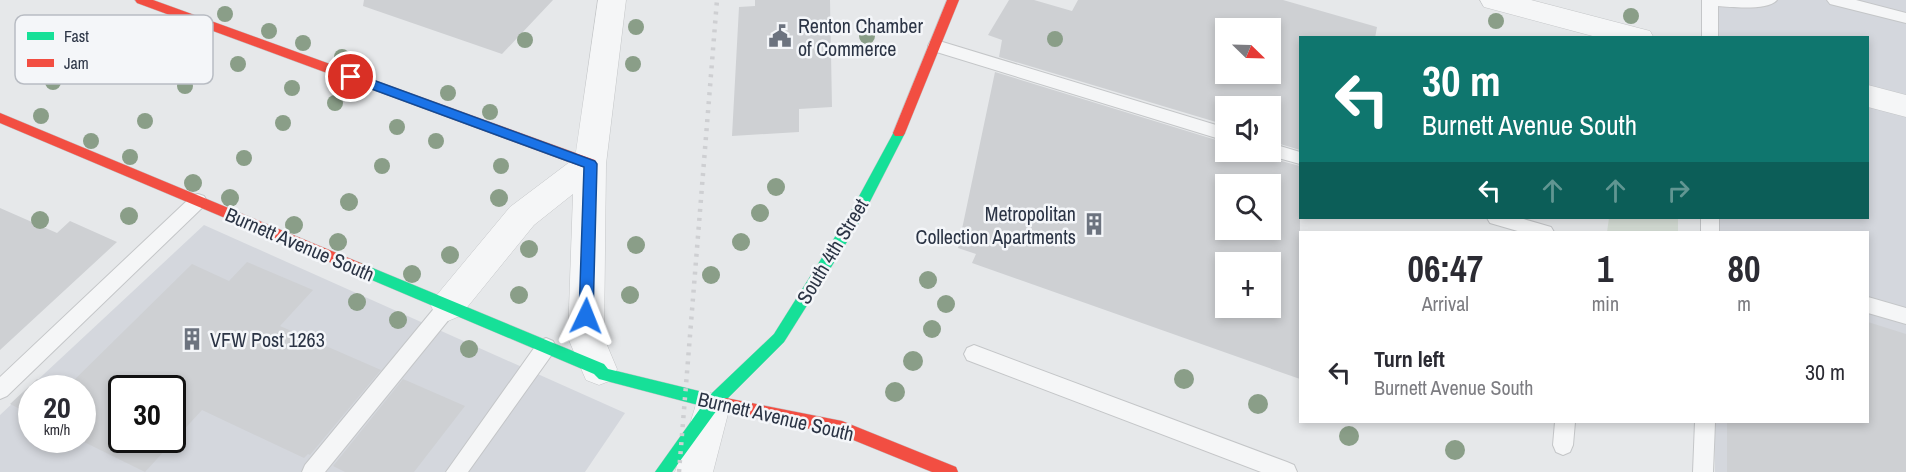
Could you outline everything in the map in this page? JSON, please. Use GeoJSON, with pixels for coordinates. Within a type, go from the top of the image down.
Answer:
{"type":"FeatureCollection","features":[{"type":"Feature","properties":{"kind":"street"},"geometry":{"type":"LineString","coordinates":[[141,0],[182,15]]}},
{"type":"Feature","properties":{"kind":"street"},"geometry":{"type":"LineString","coordinates":[[599,369],[586,338],[590,164],[612,0]]}},
{"type":"Feature","properties":{"kind":"street","name":"South 4th Street"},"geometry":{"type":"LineString","coordinates":[[663,472],[713,403],[779,338],[855,217],[901,129],[953,0]]}},
{"type":"Feature","properties":{"kind":"street"},"geometry":{"type":"LineString","coordinates":[[1494,0],[1632,36]]}},
{"type":"Feature","properties":{"kind":"street"},"geometry":{"type":"LineString","coordinates":[[213,26],[590,164]]}},
{"type":"Feature","properties":{"kind":"street"},"geometry":{"type":"LineString","coordinates":[[1869,96],[1906,106]]}},
{"type":"Feature","properties":{"kind":"street","name":"Burnett Avenue South"},"geometry":{"type":"LineString","coordinates":[[0,118],[599,369],[604,374],[713,403],[842,428],[950,472]]}},
{"type":"Feature","properties":{"kind":"street"},"geometry":{"type":"LineString","coordinates":[[448,306],[522,216],[590,164]]}},
{"type":"Feature","properties":{"kind":"street"},"geometry":{"type":"LineString","coordinates":[[694,472],[713,403]]}},
{"type":"Feature","properties":{"kind":"lane"},"geometry":{"type":"LineString","coordinates":[[1710,36],[1711,0],[1738,3],[1769,0]]}},
{"type":"Feature","properties":{"kind":"lane"},"geometry":{"type":"LineString","coordinates":[[1835,0],[1906,18]]}},
{"type":"Feature","properties":{"kind":"lane"},"geometry":{"type":"LineString","coordinates":[[936,46],[1215,132]]}},
{"type":"Feature","properties":{"kind":"lane"},"geometry":{"type":"LineString","coordinates":[[1281,152],[1299,158]]}},
{"type":"Feature","properties":{"kind":"lane"},"geometry":{"type":"LineString","coordinates":[[0,390],[198,201]]}},
{"type":"Feature","properties":{"kind":"lane"},"geometry":{"type":"LineString","coordinates":[[1500,219],[1542,231]]}},
{"type":"Feature","properties":{"kind":"lane"},"geometry":{"type":"LineString","coordinates":[[1869,304],[1906,316]]}},
{"type":"Feature","properties":{"kind":"lane"},"geometry":{"type":"LineString","coordinates":[[312,472],[448,306]]}},
{"type":"Feature","properties":{"kind":"lane"},"geometry":{"type":"LineString","coordinates":[[456,472],[546,347]]}},
{"type":"Feature","properties":{"kind":"lane"},"geometry":{"type":"LineString","coordinates":[[974,354],[1261,467],[1287,472]]}},
{"type":"Feature","properties":{"kind":"lane"},"geometry":{"type":"LineString","coordinates":[[1563,445],[1565,423]]}},
{"type":"Feature","properties":{"kind":"lane"},"geometry":{"type":"LineString","coordinates":[[1703,472],[1705,423]]}},
{"type":"Feature","properties":{"kind":"shaded area"},"geometry":{"type":"Polygon","coordinates":[[[1718,0],[1906,0],[1906,472],[1715,472],[1715,423],[1869,423],[1869,231],[1716,231],[1716,219],[1869,219],[1869,36],[1718,36],[1718,0]]]}},
{"type":"Feature","properties":{"kind":"shaded area"},"geometry":{"type":"Polygon","coordinates":[[[1609,219],[1678,219],[1678,231],[1607,231],[1609,219]]]}},
{"type":"Feature","properties":{"kind":"shaded area"},"geometry":{"type":"Polygon","coordinates":[[[204,225],[625,413],[585,472],[0,472],[0,415],[18,398],[18,453],[96,453],[96,375],[43,375],[204,225]]]}},
{"type":"Feature","properties":{"kind":"building"},"geometry":{"type":"Polygon","coordinates":[[[364,0],[553,0],[502,54],[363,6],[364,0]]]}},
{"type":"Feature","properties":{"kind":"building"},"geometry":{"type":"Polygon","coordinates":[[[755,0],[830,0],[832,107],[799,109],[799,132],[732,136],[739,7],[755,6],[755,0]]]}},
{"type":"Feature","properties":{"kind":"building"},"geometry":{"type":"Polygon","coordinates":[[[1009,0],[1034,0],[1072,11],[1078,0],[1283,0],[1377,27],[1375,36],[1299,36],[1299,150],[1281,144],[1281,96],[1215,96],[1215,122],[999,57],[1002,40],[988,35],[1009,0]]]}},
{"type":"Feature","properties":{"kind":"building","name":"Metropolitan Collection Apartments"},"geometry":{"type":"Polygon","coordinates":[[[995,72],[1215,140],[1215,162],[1281,161],[1299,166],[1299,379],[972,263],[976,254],[958,248],[995,72]]]}},
{"type":"Feature","properties":{"kind":"building"},"geometry":{"type":"Polygon","coordinates":[[[0,208],[57,233],[70,221],[117,242],[0,350],[0,208]]]}},
{"type":"Feature","properties":{"kind":"building"},"geometry":{"type":"Polygon","coordinates":[[[247,262],[313,290],[280,326],[381,370],[310,455],[304,458],[202,410],[186,427],[186,375],[108,375],[108,453],[162,453],[145,472],[96,448],[96,375],[79,375],[192,264],[229,281],[247,262]]]}},
{"type":"Feature","properties":{"kind":"building"},"geometry":{"type":"Polygon","coordinates":[[[1869,322],[1906,334],[1906,472],[1727,472],[1727,423],[1869,423],[1869,322]]]}},
{"type":"Feature","properties":{"kind":"building"},"geometry":{"type":"Polygon","coordinates":[[[403,379],[465,406],[414,472],[345,472],[333,466],[403,379]]]}},
{"type":"Feature","properties":{"kind":"building"},"geometry":{"type":"Polygon","coordinates":[[[18,397],[18,408],[10,404],[18,397]]]}},
{"type":"Feature","properties":{"kind":"railway"},"geometry":{"type":"LineString","coordinates":[[679,472],[717,0]]}},
{"type":"Feature","properties":{"kind":"traffic: fast"},"geometry":{"type":"LineString","coordinates":[[663,472],[713,403],[779,338],[855,217],[899,133]]}},
{"type":"Feature","properties":{"kind":"traffic: fast"},"geometry":{"type":"LineString","coordinates":[[358,268],[599,369],[604,374],[726,405]]}},
{"type":"Feature","properties":{"kind":"traffic: jam"},"geometry":{"type":"LineString","coordinates":[[141,0],[182,15]]}},
{"type":"Feature","properties":{"kind":"traffic: jam"},"geometry":{"type":"LineString","coordinates":[[899,133],[953,0]]}},
{"type":"Feature","properties":{"kind":"traffic: jam"},"geometry":{"type":"LineString","coordinates":[[213,26],[590,164]]}},
{"type":"Feature","properties":{"kind":"traffic: jam"},"geometry":{"type":"LineString","coordinates":[[0,118],[358,268]]}},
{"type":"Feature","properties":{"kind":"traffic: jam"},"geometry":{"type":"LineString","coordinates":[[726,405],[842,428],[950,472]]}},
{"type":"Feature","properties":{"kind":"place","name":"Renton Chamber of Commerce"},"geometry":{"type":"Point","coordinates":[780,36]}},
{"type":"Feature","properties":{"kind":"place","name":"Metropolitan Collection Apartments"},"geometry":{"type":"Point","coordinates":[1094,224]}},
{"type":"Feature","properties":{"kind":"place","name":"VFW Post 1263"},"geometry":{"type":"Point","coordinates":[192,339]}},
{"type":"Feature","properties":{"kind":"route"},"geometry":{"type":"LineString","coordinates":[[351,77],[590,164],[586,316]]}}]}
